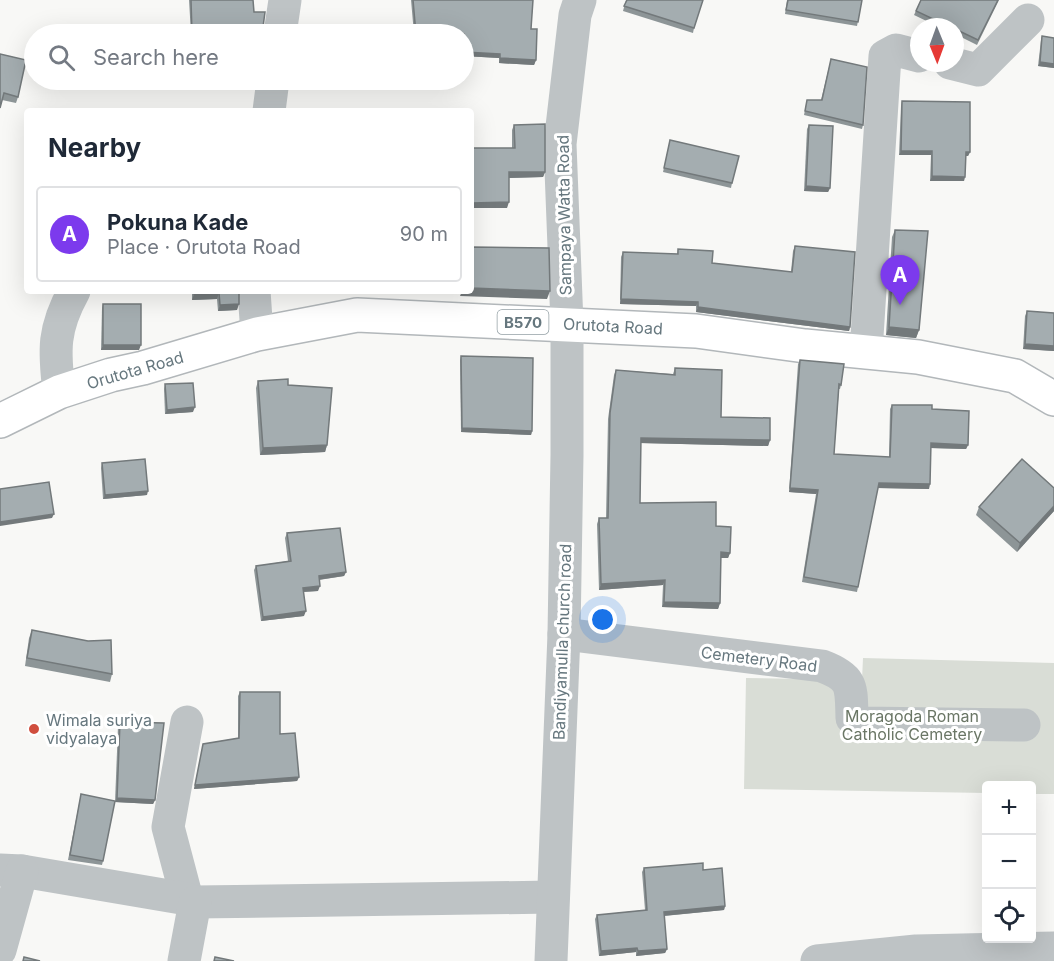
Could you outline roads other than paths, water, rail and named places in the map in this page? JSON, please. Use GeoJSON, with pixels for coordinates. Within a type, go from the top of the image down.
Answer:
{"type":"FeatureCollection","features":[{"type":"Feature","properties":{"kind":"main road","name":"Orutota Road"},"geometry":{"type":"LineString","coordinates":[[0,421],[59,392],[256,334],[357,315],[696,331],[918,357],[1015,376],[1054,399]]}},
{"type":"Feature","properties":{"kind":"street"},"geometry":{"type":"LineString","coordinates":[[281,24],[285,0]]}},
{"type":"Feature","properties":{"kind":"street","name":"Sampaya Watta Road"},"geometry":{"type":"LineString","coordinates":[[567,324],[560,144],[576,15],[580,0]]}},
{"type":"Feature","properties":{"kind":"street"},"geometry":{"type":"LineString","coordinates":[[964,66],[978,70],[1028,20]]}},
{"type":"Feature","properties":{"kind":"street"},"geometry":{"type":"LineString","coordinates":[[866,352],[885,56],[896,50],[910,54]]}},
{"type":"Feature","properties":{"kind":"street"},"geometry":{"type":"LineString","coordinates":[[269,108],[272,90]]}},
{"type":"Feature","properties":{"kind":"street"},"geometry":{"type":"LineString","coordinates":[[59,392],[54,350],[63,311],[72,294]]}},
{"type":"Feature","properties":{"kind":"street"},"geometry":{"type":"LineString","coordinates":[[254,294],[256,334]]}},
{"type":"Feature","properties":{"kind":"street","name":"Bandiyamulla church road"},"geometry":{"type":"LineString","coordinates":[[551,961],[564,634],[567,324]]}},
{"type":"Feature","properties":{"kind":"street","name":"Cemetery Road"},"geometry":{"type":"LineString","coordinates":[[564,634],[822,666],[841,673],[851,685],[852,718],[862,723],[1024,725]]}},
{"type":"Feature","properties":{"kind":"street"},"geometry":{"type":"LineString","coordinates":[[184,961],[191,900],[168,827],[187,722]]}},
{"type":"Feature","properties":{"kind":"street"},"geometry":{"type":"LineString","coordinates":[[0,950],[11,871],[191,900],[553,897]]}},
{"type":"Feature","properties":{"kind":"street"},"geometry":{"type":"LineString","coordinates":[[817,961],[916,951],[1054,948]]}},
{"type":"Feature","properties":{"kind":"place","name":"Pokuna Kade"},"geometry":{"type":"Point","coordinates":[900,305]}},
{"type":"Feature","properties":{"kind":"place","name":"Wimala suriya vidyalaya"},"geometry":{"type":"Point","coordinates":[34,729]}},
{"type":"Feature","properties":{"kind":"park label","name":"Moragoda Roman Catholic Cemetery"},"geometry":{"type":"Point","coordinates":[912,725]}}]}
